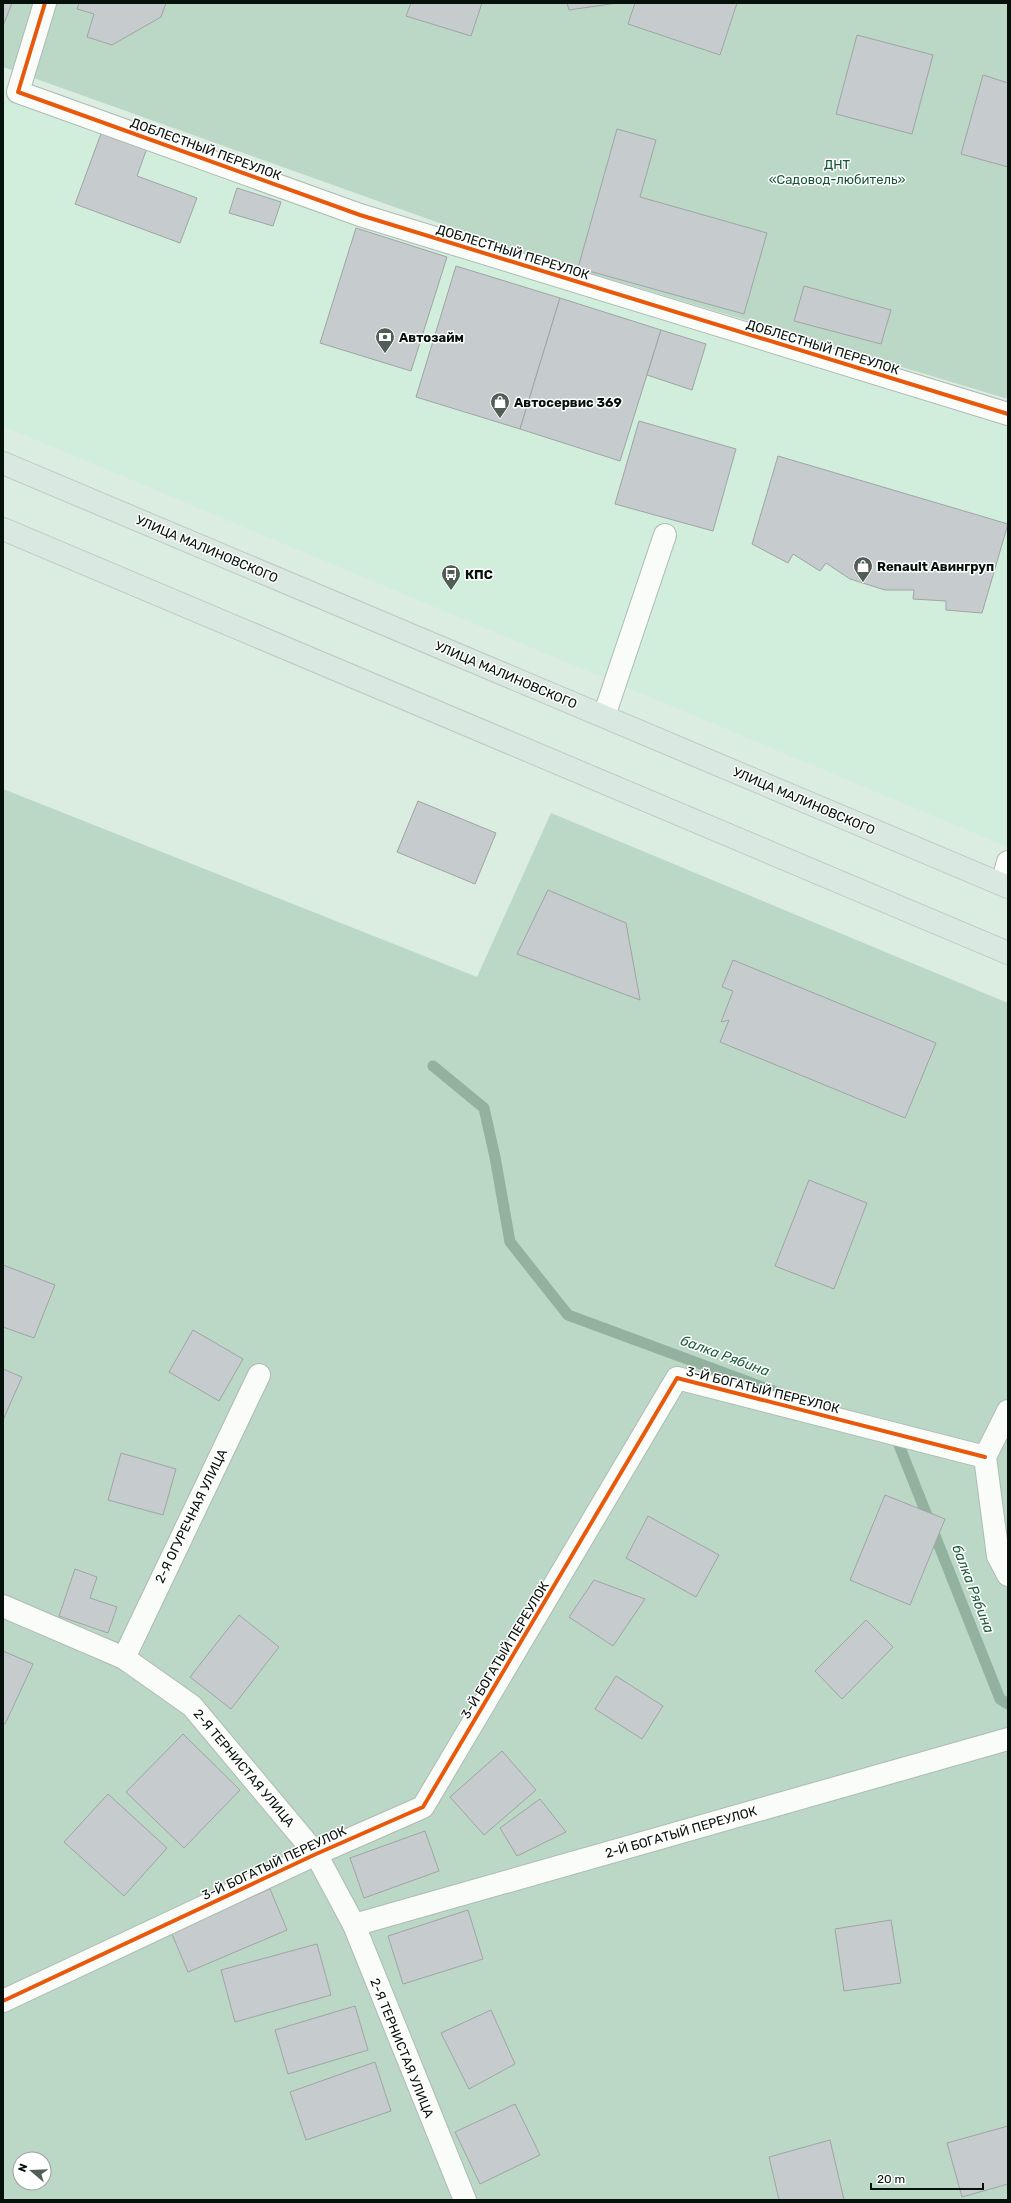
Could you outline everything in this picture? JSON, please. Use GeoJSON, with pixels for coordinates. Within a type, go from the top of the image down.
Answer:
{"type":"FeatureCollection","features":[{"type":"Feature","properties":{"kind":"highway","name":"УЛИЦА МАЛИНОВСКОГО"},"geometry":{"type":"LineString","coordinates":[[3,463],[1005,886]]}},
{"type":"Feature","properties":{"kind":"highway"},"geometry":{"type":"LineString","coordinates":[[3,529],[1008,953]]}},
{"type":"Feature","properties":{"kind":"street","name":"ДОБЛЕСТНЫЙ ПЕРЕУЛОК"},"geometry":{"type":"LineString","coordinates":[[45,3],[18,92],[360,215],[1008,414]]}},
{"type":"Feature","properties":{"kind":"street"},"geometry":{"type":"LineString","coordinates":[[604,716],[665,535]]}},
{"type":"Feature","properties":{"kind":"street"},"geometry":{"type":"LineString","coordinates":[[1005,886],[1008,862]]}},
{"type":"Feature","properties":{"kind":"street","name":"2-Я ОГУРЕЧНАЯ УЛИЦА"},"geometry":{"type":"LineString","coordinates":[[124,1658],[259,1375]]}},
{"type":"Feature","properties":{"kind":"street","name":"3-Й БОГАТЫЙ ПЕРЕУЛОК"},"geometry":{"type":"LineString","coordinates":[[3,2001],[316,1854],[423,1807],[677,1378],[985,1457]]}},
{"type":"Feature","properties":{"kind":"street"},"geometry":{"type":"LineString","coordinates":[[1008,1411],[985,1457],[998,1556],[1008,1575]]}},
{"type":"Feature","properties":{"kind":"street","name":"2-Я ТЕРНИСТАЯ УЛИЦА"},"geometry":{"type":"LineString","coordinates":[[3,1606],[124,1658],[192,1706],[316,1854],[354,1925],[465,2200]]}},
{"type":"Feature","properties":{"kind":"street","name":"2-Й БОГАТЫЙ ПЕРЕУЛОК"},"geometry":{"type":"LineString","coordinates":[[354,1925],[1008,1738]]}},
{"type":"Feature","properties":{"kind":"shaded area"},"geometry":{"type":"Polygon","coordinates":[[[3,91],[349,221],[757,350],[1008,427],[1008,847],[3,426],[3,91]]]}},
{"type":"Feature","properties":{"kind":"green space","name":"ДНТ «Садовод-любитель»"},"geometry":{"type":"Polygon","coordinates":[[[3,3],[1008,3],[1008,399],[526,254],[3,67],[3,3]]]}},
{"type":"Feature","properties":{"kind":"green space"},"geometry":{"type":"Polygon","coordinates":[[[3,789],[477,977],[551,813],[1008,1003],[1008,2200],[3,2200],[3,789]]]}},
{"type":"Feature","properties":{"kind":"building"},"geometry":{"type":"Polygon","coordinates":[[[3,3],[12,3],[3,26],[3,3]]]}},
{"type":"Feature","properties":{"kind":"building"},"geometry":{"type":"Polygon","coordinates":[[[79,3],[166,3],[161,17],[112,45],[87,37],[94,14],[77,9],[79,3]]]}},
{"type":"Feature","properties":{"kind":"building"},"geometry":{"type":"Polygon","coordinates":[[[411,3],[482,3],[471,36],[406,16],[411,3]]]}},
{"type":"Feature","properties":{"kind":"building"},"geometry":{"type":"Polygon","coordinates":[[[567,3],[617,3],[569,10],[567,3]]]}},
{"type":"Feature","properties":{"kind":"building"},"geometry":{"type":"Polygon","coordinates":[[[635,3],[737,3],[720,55],[628,24],[635,3]]]}},
{"type":"Feature","properties":{"kind":"building"},"geometry":{"type":"Polygon","coordinates":[[[857,35],[933,55],[912,134],[836,114],[857,35]]]}},
{"type":"Feature","properties":{"kind":"building"},"geometry":{"type":"Polygon","coordinates":[[[983,75],[1008,83],[1008,167],[961,154],[983,75]]]}},
{"type":"Feature","properties":{"kind":"building"},"geometry":{"type":"Polygon","coordinates":[[[617,129],[656,140],[640,197],[767,233],[744,314],[578,268],[617,129]]]}},
{"type":"Feature","properties":{"kind":"building"},"geometry":{"type":"Polygon","coordinates":[[[102,131],[147,148],[137,176],[197,198],[180,243],[75,204],[102,131]]]}},
{"type":"Feature","properties":{"kind":"building"},"geometry":{"type":"Polygon","coordinates":[[[237,188],[281,202],[273,226],[229,213],[237,188]]]}},
{"type":"Feature","properties":{"kind":"building"},"geometry":{"type":"Polygon","coordinates":[[[356,228],[447,257],[411,371],[320,343],[356,228]]]}},
{"type":"Feature","properties":{"kind":"building"},"geometry":{"type":"Polygon","coordinates":[[[456,266],[560,298],[520,429],[416,397],[456,266]]]}},
{"type":"Feature","properties":{"kind":"building"},"geometry":{"type":"Polygon","coordinates":[[[804,286],[891,310],[881,344],[794,321],[804,286]]]}},
{"type":"Feature","properties":{"kind":"building"},"geometry":{"type":"Polygon","coordinates":[[[560,298],[661,330],[620,461],[520,429],[560,298]]]}},
{"type":"Feature","properties":{"kind":"building"},"geometry":{"type":"Polygon","coordinates":[[[661,330],[706,344],[692,390],[647,375],[661,330]]]}},
{"type":"Feature","properties":{"kind":"building"},"geometry":{"type":"Polygon","coordinates":[[[639,421],[736,449],[713,531],[615,504],[639,421]]]}},
{"type":"Feature","properties":{"kind":"building"},"geometry":{"type":"Polygon","coordinates":[[[778,456],[1008,524],[982,613],[946,610],[946,601],[913,599],[914,590],[885,590],[850,579],[826,563],[820,571],[793,554],[788,563],[752,544],[778,456]]]}},
{"type":"Feature","properties":{"kind":"building"},"geometry":{"type":"Polygon","coordinates":[[[418,801],[496,833],[475,884],[397,852],[418,801]]]}},
{"type":"Feature","properties":{"kind":"building"},"geometry":{"type":"Polygon","coordinates":[[[548,890],[626,923],[640,1000],[517,954],[548,890]]]}},
{"type":"Feature","properties":{"kind":"building"},"geometry":{"type":"Polygon","coordinates":[[[733,960],[936,1043],[905,1118],[720,1042],[729,1020],[721,1022],[733,991],[722,987],[733,960]]]}},
{"type":"Feature","properties":{"kind":"building"},"geometry":{"type":"Polygon","coordinates":[[[809,1180],[867,1203],[834,1289],[775,1266],[809,1180]]]}},
{"type":"Feature","properties":{"kind":"building"},"geometry":{"type":"Polygon","coordinates":[[[3,1265],[55,1285],[34,1338],[3,1327],[3,1265]]]}},
{"type":"Feature","properties":{"kind":"building"},"geometry":{"type":"Polygon","coordinates":[[[193,1330],[243,1359],[219,1401],[169,1372],[193,1330]]]}},
{"type":"Feature","properties":{"kind":"building"},"geometry":{"type":"Polygon","coordinates":[[[3,1369],[22,1377],[3,1420],[3,1369]]]}},
{"type":"Feature","properties":{"kind":"building"},"geometry":{"type":"Polygon","coordinates":[[[121,1453],[176,1469],[163,1515],[108,1500],[121,1453]]]}},
{"type":"Feature","properties":{"kind":"building"},"geometry":{"type":"Polygon","coordinates":[[[885,1495],[945,1519],[910,1605],[850,1580],[885,1495]]]}},
{"type":"Feature","properties":{"kind":"building"},"geometry":{"type":"Polygon","coordinates":[[[648,1516],[719,1555],[696,1597],[626,1558],[648,1516]]]}},
{"type":"Feature","properties":{"kind":"building"},"geometry":{"type":"Polygon","coordinates":[[[75,1569],[97,1577],[90,1598],[117,1607],[108,1633],[59,1616],[75,1569]]]}},
{"type":"Feature","properties":{"kind":"building"},"geometry":{"type":"Polygon","coordinates":[[[594,1580],[645,1599],[613,1646],[569,1617],[594,1580]]]}},
{"type":"Feature","properties":{"kind":"building"},"geometry":{"type":"Polygon","coordinates":[[[239,1615],[279,1647],[231,1709],[190,1677],[239,1615]]]}},
{"type":"Feature","properties":{"kind":"building"},"geometry":{"type":"Polygon","coordinates":[[[866,1620],[893,1647],[842,1699],[815,1671],[866,1620]]]}},
{"type":"Feature","properties":{"kind":"building"},"geometry":{"type":"Polygon","coordinates":[[[3,1651],[33,1664],[5,1724],[3,1723],[3,1651]]]}},
{"type":"Feature","properties":{"kind":"building"},"geometry":{"type":"Polygon","coordinates":[[[616,1676],[663,1706],[642,1739],[595,1709],[616,1676]]]}},
{"type":"Feature","properties":{"kind":"building"},"geometry":{"type":"Polygon","coordinates":[[[183,1734],[240,1790],[184,1848],[126,1792],[183,1734]]]}},
{"type":"Feature","properties":{"kind":"building"},"geometry":{"type":"Polygon","coordinates":[[[502,1751],[536,1790],[484,1835],[450,1797],[502,1751]]]}},
{"type":"Feature","properties":{"kind":"building"},"geometry":{"type":"Polygon","coordinates":[[[108,1794],[167,1848],[124,1896],[64,1842],[108,1794]]]}},
{"type":"Feature","properties":{"kind":"building"},"geometry":{"type":"Polygon","coordinates":[[[540,1799],[566,1832],[517,1856],[500,1828],[540,1799]]]}},
{"type":"Feature","properties":{"kind":"building"},"geometry":{"type":"Polygon","coordinates":[[[425,1831],[439,1871],[364,1898],[350,1858],[425,1831]]]}},
{"type":"Feature","properties":{"kind":"building"},"geometry":{"type":"Polygon","coordinates":[[[270,1889],[287,1930],[188,1972],[171,1932],[270,1889]]]}},
{"type":"Feature","properties":{"kind":"building"},"geometry":{"type":"Polygon","coordinates":[[[468,1910],[483,1959],[403,1984],[388,1936],[468,1910]]]}},
{"type":"Feature","properties":{"kind":"building"},"geometry":{"type":"Polygon","coordinates":[[[891,1920],[901,1983],[844,1991],[835,1929],[891,1920]]]}},
{"type":"Feature","properties":{"kind":"building"},"geometry":{"type":"Polygon","coordinates":[[[317,1944],[331,1995],[235,2022],[221,1970],[317,1944]]]}},
{"type":"Feature","properties":{"kind":"building"},"geometry":{"type":"Polygon","coordinates":[[[355,2006],[368,2050],[288,2074],[275,2030],[355,2006]]]}},
{"type":"Feature","properties":{"kind":"building"},"geometry":{"type":"Polygon","coordinates":[[[491,2010],[515,2064],[469,2089],[441,2033],[491,2010]]]}},
{"type":"Feature","properties":{"kind":"building"},"geometry":{"type":"Polygon","coordinates":[[[375,2062],[391,2111],[306,2140],[290,2092],[375,2062]]]}},
{"type":"Feature","properties":{"kind":"building"},"geometry":{"type":"Polygon","coordinates":[[[515,2104],[540,2155],[480,2184],[455,2132],[515,2104]]]}},
{"type":"Feature","properties":{"kind":"building"},"geometry":{"type":"Polygon","coordinates":[[[1008,2126],[1008,2184],[962,2197],[947,2143],[1008,2126]]]}},
{"type":"Feature","properties":{"kind":"building"},"geometry":{"type":"Polygon","coordinates":[[[830,2140],[844,2200],[779,2200],[769,2157],[830,2140]]]}},
{"type":"Feature","properties":{"kind":"waterway","name":"балка Рябина"},"geometry":{"type":"LineString","coordinates":[[433,1066],[484,1108],[495,1157],[510,1242],[568,1315],[787,1396]]}},
{"type":"Feature","properties":{"kind":"waterway","name":"балка Рябина"},"geometry":{"type":"LineString","coordinates":[[895,1435],[1000,1699],[1008,1704]]}},
{"type":"Feature","properties":{"kind":"cycle path"},"geometry":{"type":"LineString","coordinates":[[45,3],[18,92],[360,215],[1008,414]]}},
{"type":"Feature","properties":{"kind":"cycle path"},"geometry":{"type":"LineString","coordinates":[[3,2001],[316,1854],[423,1807],[677,1378],[985,1457]]}},
{"type":"Feature","properties":{"kind":"place","name":"Автозайм"},"geometry":{"type":"Point","coordinates":[385,354]}},
{"type":"Feature","properties":{"kind":"place","name":"Автосервис 369"},"geometry":{"type":"Point","coordinates":[500,419]}},
{"type":"Feature","properties":{"kind":"place","name":"Renault Авингруп"},"geometry":{"type":"Point","coordinates":[863,583]}},
{"type":"Feature","properties":{"kind":"place","name":"КПС"},"geometry":{"type":"Point","coordinates":[451,591]}}]}
